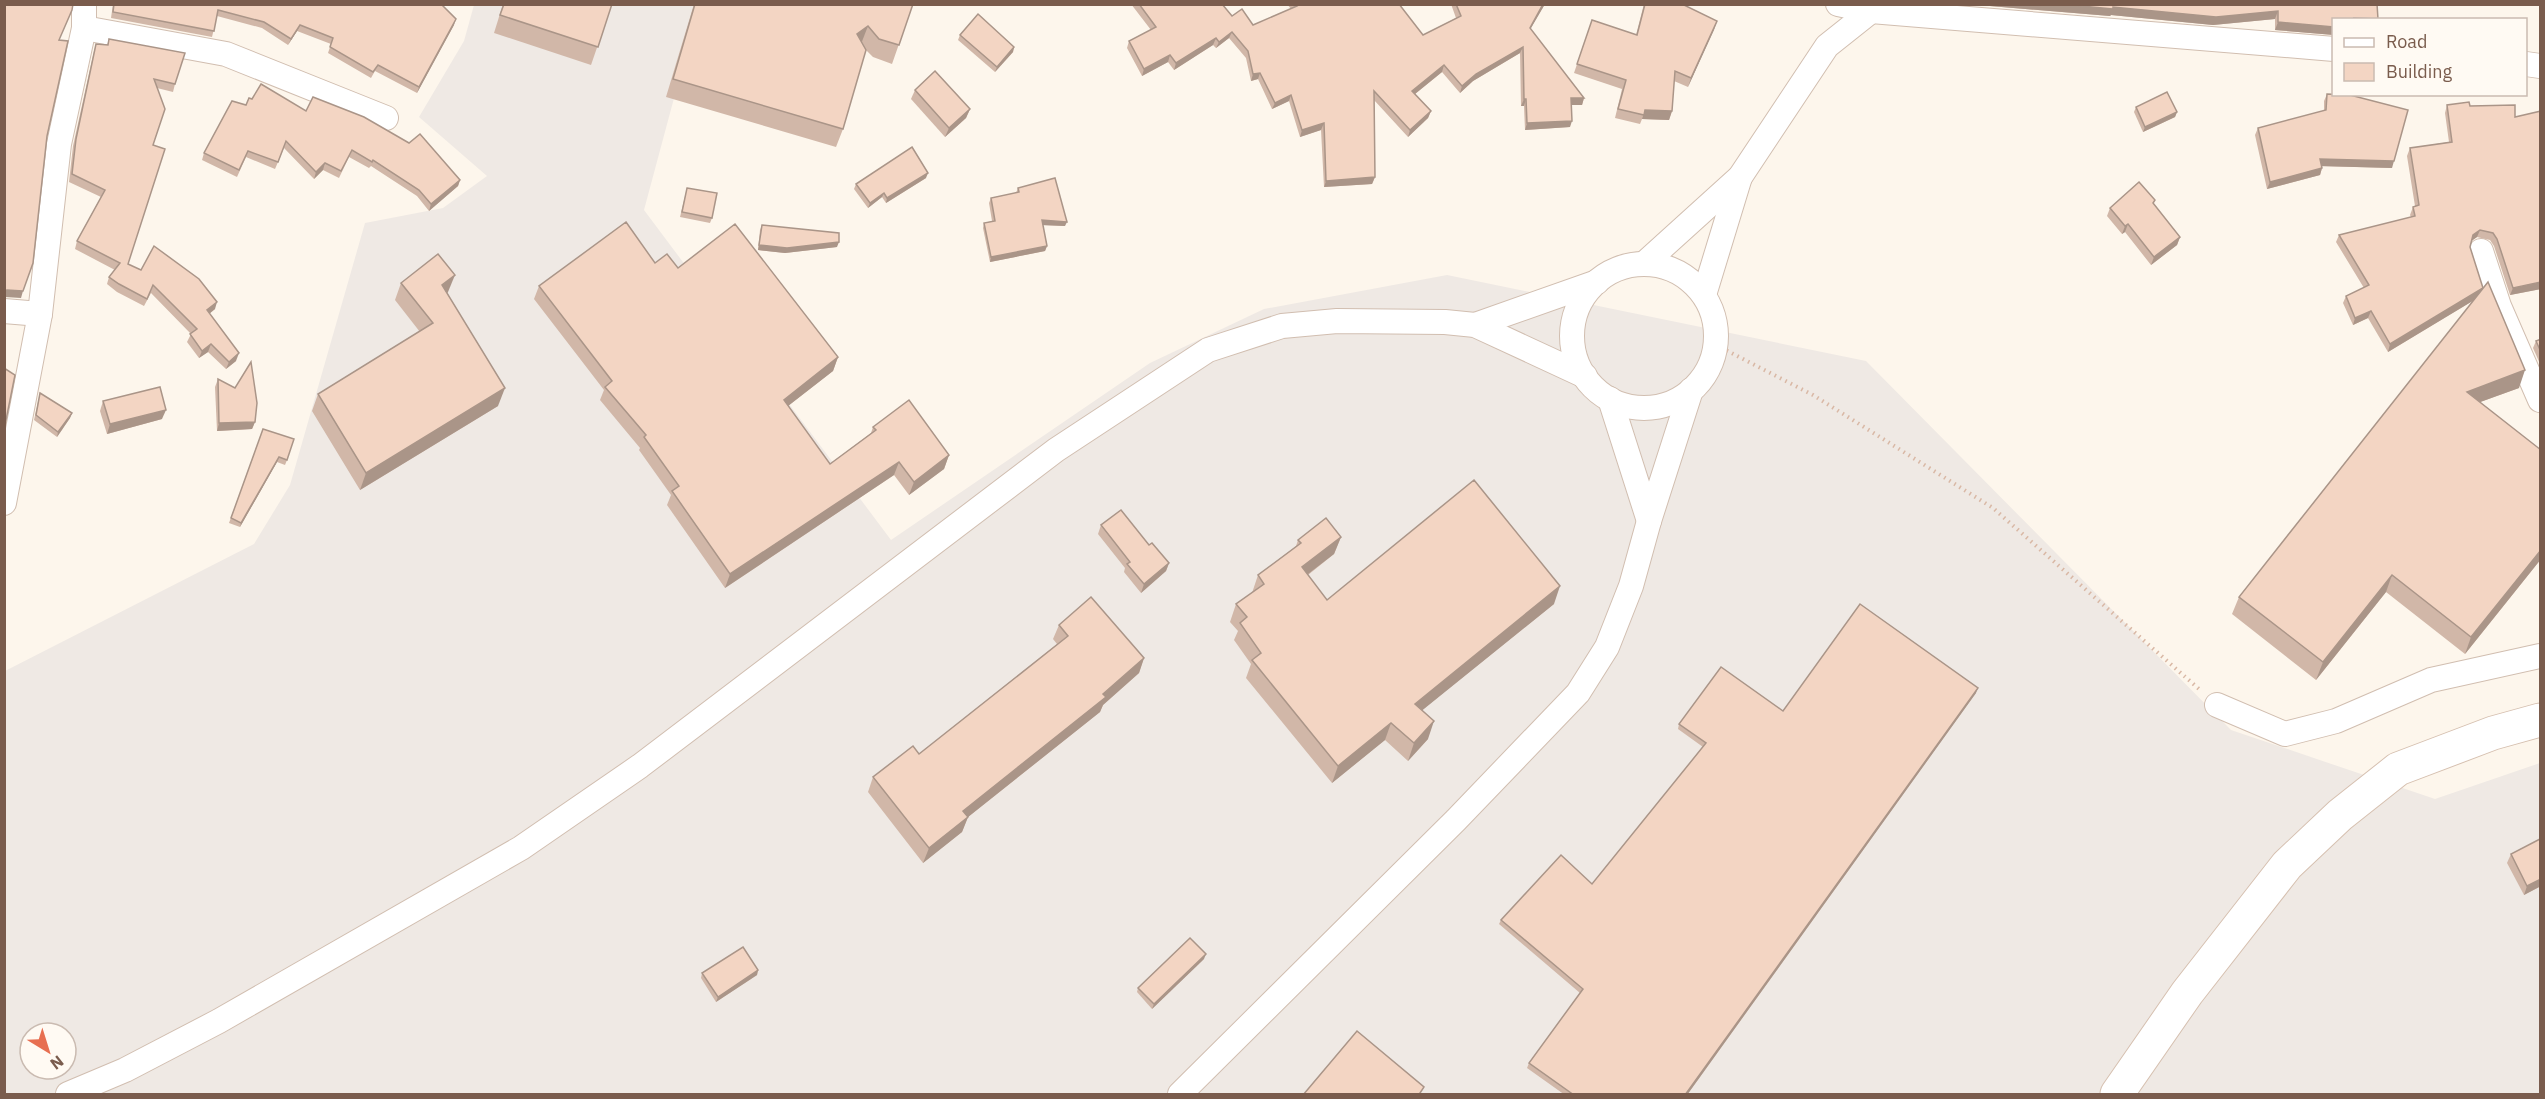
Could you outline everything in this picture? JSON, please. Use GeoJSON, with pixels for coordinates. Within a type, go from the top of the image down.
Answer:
{"type":"FeatureCollection","features":[{"type":"Feature","properties":{"kind":"main road"},"geometry":{"type":"LineString","coordinates":[[2117,1095],[2187,993],[2287,865],[2340,815],[2398,769],[2493,733],[2541,720]]}},
{"type":"Feature","properties":{"kind":"street"},"geometry":{"type":"LineString","coordinates":[[1838,4],[1871,11],[2332,49]]}},
{"type":"Feature","properties":{"kind":"street"},"geometry":{"type":"LineString","coordinates":[[1645,263],[1740,177],[1827,46],[1871,11]]}},
{"type":"Feature","properties":{"kind":"street"},"geometry":{"type":"LineString","coordinates":[[4,503],[40,314],[59,144],[84,16],[226,54],[386,118]]}},
{"type":"Feature","properties":{"kind":"street"},"geometry":{"type":"LineString","coordinates":[[1704,295],[1740,177]]}},
{"type":"Feature","properties":{"kind":"street"},"geometry":{"type":"LineString","coordinates":[[2481,252],[2499,306],[2541,400]]}},
{"type":"Feature","properties":{"kind":"street"},"geometry":{"type":"LineString","coordinates":[[1645,263],[1679,272],[1693,282],[1704,295],[1712,310],[1716,327],[1716,345],[1703,377],[1691,390],[1677,400],[1661,406],[1644,408],[1610,399],[1596,389],[1585,376],[1577,361],[1573,344],[1573,326],[1586,294],[1597,282],[1612,272],[1645,263]]}},
{"type":"Feature","properties":{"kind":"street"},"geometry":{"type":"LineString","coordinates":[[1475,325],[1597,282]]}},
{"type":"Feature","properties":{"kind":"street"},"geometry":{"type":"LineString","coordinates":[[4,311],[40,314]]}},
{"type":"Feature","properties":{"kind":"street"},"geometry":{"type":"LineString","coordinates":[[68,1095],[125,1070],[219,1021],[521,848],[640,766],[1056,450],[1208,350],[1282,326],[1337,321],[1445,322],[1475,325],[1585,376]]}},
{"type":"Feature","properties":{"kind":"street"},"geometry":{"type":"LineString","coordinates":[[1180,1095],[1448,828],[1578,693],[1607,647],[1631,586],[1649,521],[1691,390]]}},
{"type":"Feature","properties":{"kind":"street"},"geometry":{"type":"LineString","coordinates":[[1610,399],[1649,521]]}},
{"type":"Feature","properties":{"kind":"street"},"geometry":{"type":"LineString","coordinates":[[2217,705],[2285,734],[2336,721],[2431,680],[2541,656]]}},
{"type":"Feature","properties":{"kind":"path"},"geometry":{"type":"LineString","coordinates":[[1716,345],[1813,394],[1993,508],[2217,705]]}},
{"type":"Feature","properties":{"kind":"shaded area"},"geometry":{"type":"Polygon","coordinates":[[[474,5],[699,5],[644,210],[891,540],[1150,363],[1264,309],[1447,275],[1866,361],[2231,730],[2435,799],[2540,763],[2540,1094],[5,1094],[5,671],[254,544],[290,485],[365,223],[443,208],[487,176],[419,117],[464,41],[474,5]]]}},
{"type":"Feature","properties":{"kind":"building"},"geometry":{"type":"Polygon","coordinates":[[[4,4],[73,4],[59,40],[68,41],[47,136],[33,263],[23,291],[4,291],[4,4]]]}},
{"type":"Feature","properties":{"kind":"building"},"geometry":{"type":"Polygon","coordinates":[[[114,4],[441,4],[456,19],[419,87],[378,65],[373,72],[330,47],[333,38],[300,25],[291,39],[264,22],[218,10],[214,31],[113,12],[114,4]]]}},
{"type":"Feature","properties":{"kind":"building"},"geometry":{"type":"Polygon","coordinates":[[[504,4],[612,4],[598,47],[500,15],[504,4]]]}},
{"type":"Feature","properties":{"kind":"building"},"geometry":{"type":"Polygon","coordinates":[[[695,4],[913,4],[899,45],[879,39],[868,26],[857,34],[866,50],[843,129],[673,79],[695,4]]]}},
{"type":"Feature","properties":{"kind":"building"},"geometry":{"type":"Polygon","coordinates":[[[1139,4],[1222,4],[1232,16],[1242,9],[1253,25],[1297,6],[1295,4],[1399,4],[1423,35],[1461,16],[1456,4],[1543,4],[1530,28],[1584,98],[1571,98],[1572,121],[1527,123],[1523,47],[1476,74],[1462,86],[1444,65],[1412,91],[1431,111],[1410,130],[1374,91],[1375,177],[1326,181],[1324,123],[1302,130],[1291,95],[1275,103],[1260,73],[1253,74],[1248,51],[1232,32],[1219,42],[1216,38],[1176,63],[1170,55],[1144,69],[1129,41],[1156,27],[1139,4]]]}},
{"type":"Feature","properties":{"kind":"building"},"geometry":{"type":"Polygon","coordinates":[[[1645,4],[1682,4],[1717,21],[1691,78],[1675,71],[1672,111],[1645,110],[1644,115],[1618,109],[1626,80],[1577,64],[1592,20],[1637,35],[1645,4]]]}},
{"type":"Feature","properties":{"kind":"building"},"geometry":{"type":"Polygon","coordinates":[[[2060,4],[2377,4],[2378,18],[2332,18],[2332,27],[2278,22],[2278,11],[2216,17],[2113,7],[2113,9],[2060,4]]]}},
{"type":"Feature","properties":{"kind":"building"},"geometry":{"type":"Polygon","coordinates":[[[978,14],[1014,47],[997,67],[960,35],[978,14]]]}},
{"type":"Feature","properties":{"kind":"building"},"geometry":{"type":"Polygon","coordinates":[[[109,39],[185,53],[175,84],[154,79],[165,109],[153,145],[165,149],[128,264],[141,270],[154,246],[199,279],[217,302],[207,310],[239,353],[229,362],[211,344],[202,351],[190,334],[197,329],[153,285],[147,299],[119,284],[109,277],[120,263],[77,241],[105,190],[72,174],[76,139],[96,44],[108,45],[109,39]]]}},
{"type":"Feature","properties":{"kind":"building"},"geometry":{"type":"Polygon","coordinates":[[[935,71],[970,109],[949,128],[915,90],[935,71]]]}},
{"type":"Feature","properties":{"kind":"building"},"geometry":{"type":"Polygon","coordinates":[[[261,84],[306,111],[313,97],[364,117],[409,143],[420,134],[460,180],[431,204],[419,190],[373,160],[372,162],[352,150],[341,171],[325,163],[316,172],[286,141],[278,162],[248,151],[239,170],[204,153],[232,101],[246,105],[261,84]]]}},
{"type":"Feature","properties":{"kind":"building"},"geometry":{"type":"Polygon","coordinates":[[[2167,92],[2177,112],[2145,127],[2136,107],[2167,92]]]}},
{"type":"Feature","properties":{"kind":"building"},"geometry":{"type":"Polygon","coordinates":[[[2327,94],[2354,96],[2408,110],[2394,161],[2320,159],[2322,168],[2270,182],[2258,128],[2326,110],[2327,94]]]}},
{"type":"Feature","properties":{"kind":"building"},"geometry":{"type":"Polygon","coordinates":[[[2469,102],[2470,106],[2515,105],[2515,117],[2541,111],[2541,282],[2513,288],[2497,239],[2493,233],[2480,230],[2473,235],[2470,247],[2483,288],[2390,344],[2371,311],[2355,318],[2346,296],[2369,285],[2339,235],[2415,216],[2413,207],[2419,205],[2410,148],[2452,142],[2447,105],[2469,102]]]}},
{"type":"Feature","properties":{"kind":"building"},"geometry":{"type":"Polygon","coordinates":[[[912,147],[928,173],[887,198],[884,193],[870,203],[856,184],[912,147]]]}},
{"type":"Feature","properties":{"kind":"building"},"geometry":{"type":"Polygon","coordinates":[[[1055,178],[1067,222],[1042,220],[1047,246],[991,257],[984,223],[995,221],[991,198],[1019,192],[1018,188],[1055,178]]]}},
{"type":"Feature","properties":{"kind":"building"},"geometry":{"type":"Polygon","coordinates":[[[2139,182],[2155,200],[2153,203],[2180,237],[2154,257],[2128,224],[2125,226],[2110,208],[2139,182]]]}},
{"type":"Feature","properties":{"kind":"building"},"geometry":{"type":"Polygon","coordinates":[[[687,188],[717,193],[712,218],[682,212],[687,188]]]}},
{"type":"Feature","properties":{"kind":"building"},"geometry":{"type":"Polygon","coordinates":[[[626,222],[655,263],[667,254],[678,268],[735,224],[838,357],[784,400],[830,464],[876,430],[873,427],[909,400],[949,455],[914,482],[899,462],[730,574],[672,491],[679,486],[644,437],[646,435],[605,387],[612,381],[539,286],[626,222]]]}},
{"type":"Feature","properties":{"kind":"building"},"geometry":{"type":"Polygon","coordinates":[[[762,225],[839,233],[839,242],[787,248],[759,245],[762,225]]]}},
{"type":"Feature","properties":{"kind":"building"},"geometry":{"type":"Polygon","coordinates":[[[438,254],[455,275],[442,285],[505,388],[366,473],[318,394],[433,323],[401,283],[438,254]]]}},
{"type":"Feature","properties":{"kind":"building"},"geometry":{"type":"Polygon","coordinates":[[[2488,282],[2525,370],[2467,392],[2541,450],[2541,550],[2471,637],[2392,575],[2323,662],[2239,597],[2488,282]]]}},
{"type":"Feature","properties":{"kind":"building"},"geometry":{"type":"Polygon","coordinates":[[[2541,339],[2541,352],[2536,341],[2541,339]]]}},
{"type":"Feature","properties":{"kind":"building"},"geometry":{"type":"Polygon","coordinates":[[[251,362],[257,403],[255,422],[219,423],[218,379],[235,388],[251,362]]]}},
{"type":"Feature","properties":{"kind":"building"},"geometry":{"type":"Polygon","coordinates":[[[4,368],[15,375],[4,430],[4,368]]]}},
{"type":"Feature","properties":{"kind":"building"},"geometry":{"type":"Polygon","coordinates":[[[160,387],[166,410],[110,424],[103,401],[160,387]]]}},
{"type":"Feature","properties":{"kind":"building"},"geometry":{"type":"Polygon","coordinates":[[[40,393],[72,413],[58,432],[36,415],[40,393]]]}},
{"type":"Feature","properties":{"kind":"building"},"geometry":{"type":"Polygon","coordinates":[[[263,429],[294,439],[287,460],[279,457],[241,523],[231,518],[263,429]]]}},
{"type":"Feature","properties":{"kind":"building"},"geometry":{"type":"Polygon","coordinates":[[[1474,480],[1560,586],[1415,704],[1434,721],[1414,743],[1391,723],[1338,766],[1252,660],[1261,653],[1240,623],[1247,617],[1236,604],[1264,584],[1258,575],[1301,543],[1298,540],[1326,518],[1341,537],[1302,567],[1327,600],[1474,480]]]}},
{"type":"Feature","properties":{"kind":"building"},"geometry":{"type":"Polygon","coordinates":[[[1121,510],[1149,545],[1152,543],[1169,563],[1144,584],[1127,564],[1130,562],[1101,525],[1121,510]]]}},
{"type":"Feature","properties":{"kind":"building"},"geometry":{"type":"Polygon","coordinates":[[[1091,597],[1144,658],[1103,694],[1106,697],[963,811],[968,817],[929,848],[873,777],[913,746],[919,754],[1068,636],[1059,625],[1091,597]]]}},
{"type":"Feature","properties":{"kind":"building"},"geometry":{"type":"Polygon","coordinates":[[[1860,604],[1978,688],[1685,1095],[1574,1095],[1529,1063],[1583,989],[1501,920],[1561,855],[1592,884],[1706,743],[1679,724],[1721,667],[1783,711],[1860,604]]]}},
{"type":"Feature","properties":{"kind":"building"},"geometry":{"type":"Polygon","coordinates":[[[2540,839],[2541,879],[2527,886],[2511,854],[2540,839]]]}},
{"type":"Feature","properties":{"kind":"building"},"geometry":{"type":"Polygon","coordinates":[[[1190,938],[1206,954],[1154,1004],[1138,988],[1190,938]]]}},
{"type":"Feature","properties":{"kind":"building"},"geometry":{"type":"Polygon","coordinates":[[[743,947],[758,970],[718,997],[702,973],[743,947]]]}},
{"type":"Feature","properties":{"kind":"building"},"geometry":{"type":"Polygon","coordinates":[[[1357,1031],[1424,1087],[1420,1093],[1422,1095],[1303,1095],[1357,1031]]]}}]}
